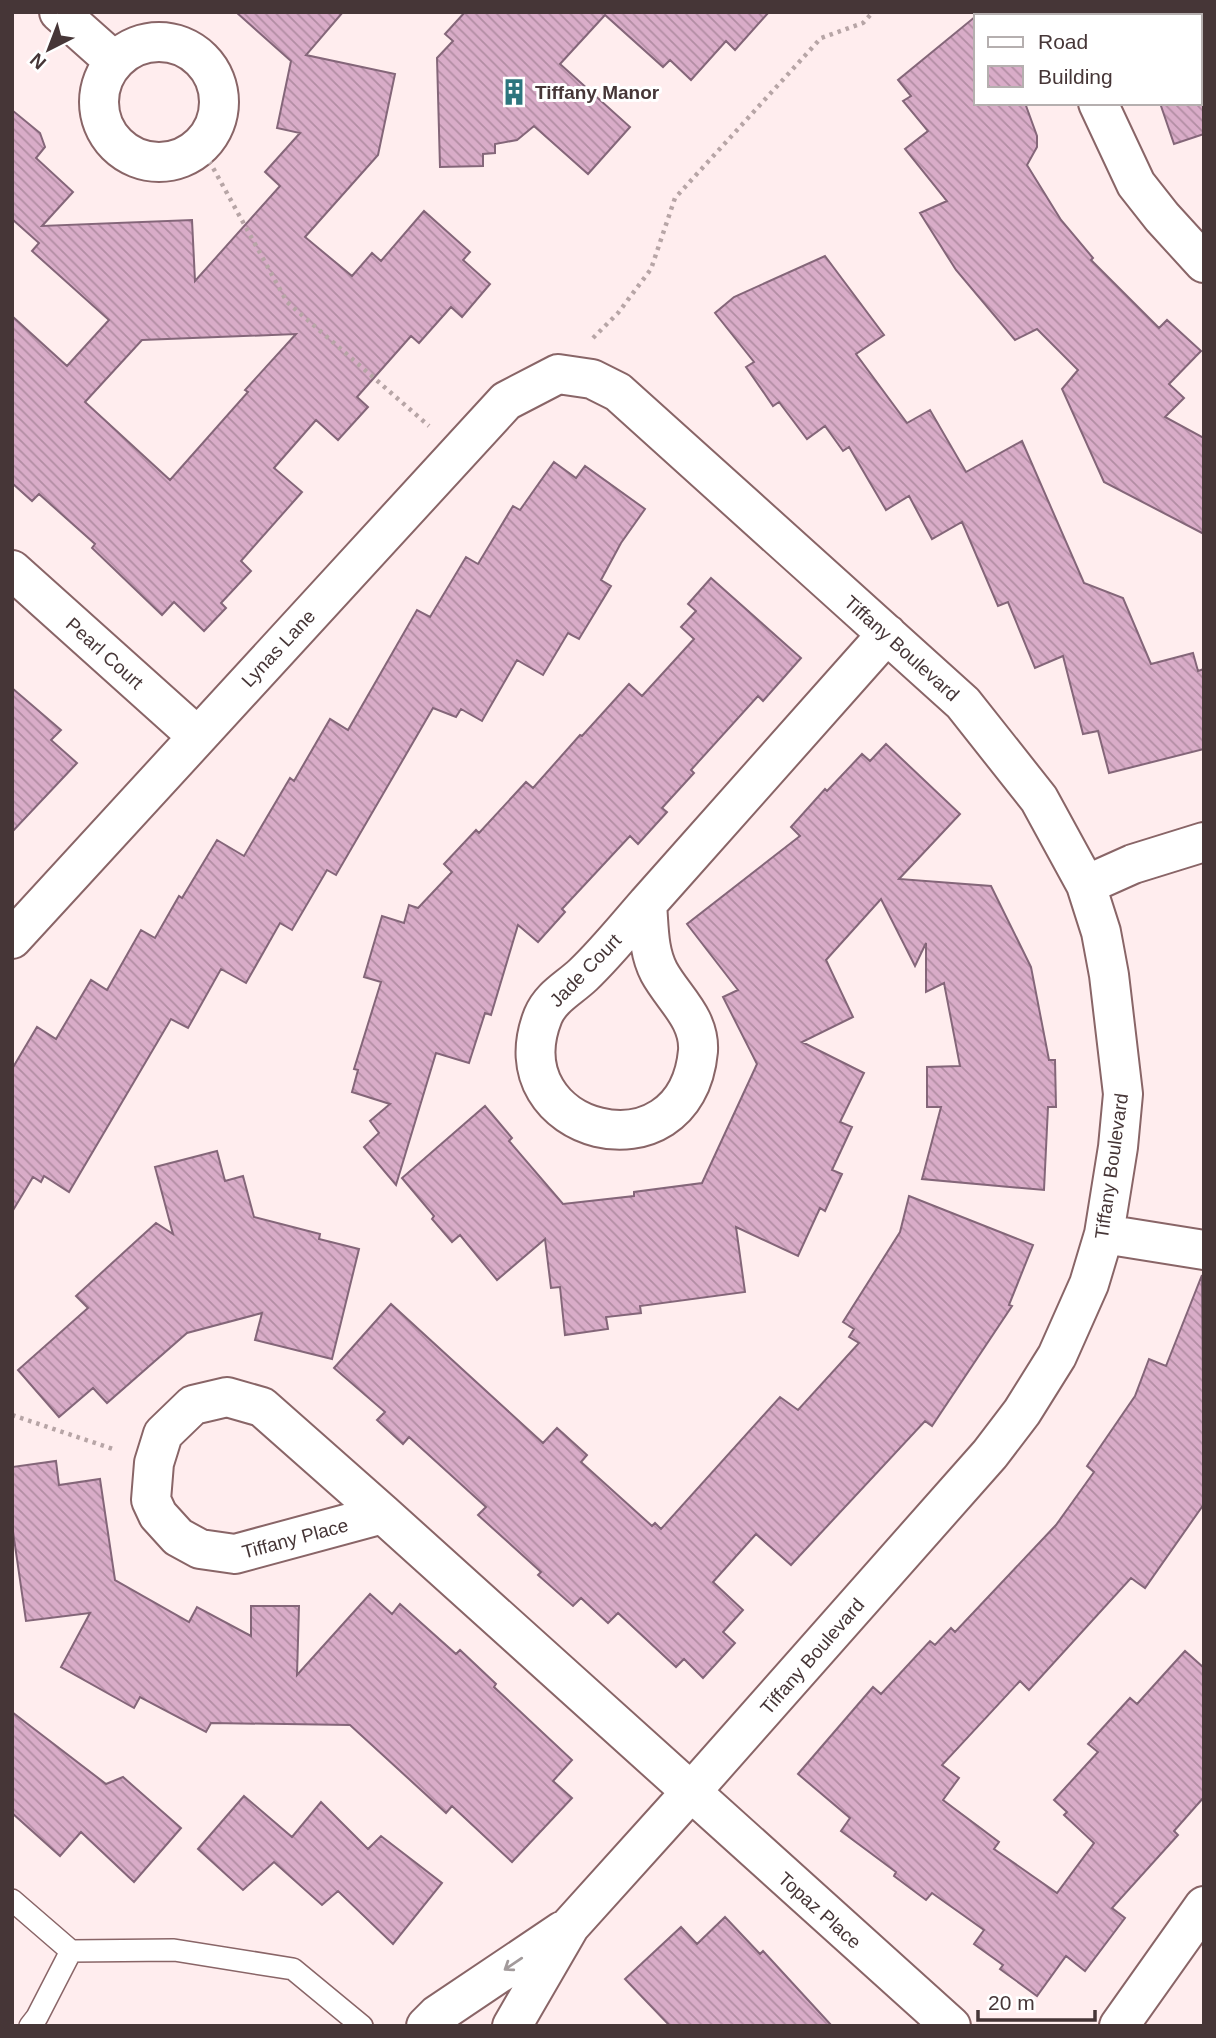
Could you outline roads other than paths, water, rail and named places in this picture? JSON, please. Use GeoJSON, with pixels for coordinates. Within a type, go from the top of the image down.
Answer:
{"type":"FeatureCollection","features":[{"type":"Feature","properties":{"kind":"street"},"geometry":{"type":"LineString","coordinates":[[59,12],[114,61]]}},
{"type":"Feature","properties":{"kind":"street"},"geometry":{"type":"LineString","coordinates":[[149,43],[168,43],[187,49],[203,60],[214,77],[219,95],[218,115],[212,132],[201,146],[186,156],[160,162],[135,157],[118,147],[107,132],[100,114],[99,95],[104,77],[114,61],[130,49],[149,43]]}},
{"type":"Feature","properties":{"kind":"street"},"geometry":{"type":"LineString","coordinates":[[1099,105],[1136,184],[1161,217],[1204,263]]}},
{"type":"Feature","properties":{"kind":"street","name":"Lynas Lane"},"geometry":{"type":"LineString","coordinates":[[12,939],[506,401],[558,374]]}},
{"type":"Feature","properties":{"kind":"street","name":"Tiffany Boulevard"},"geometry":{"type":"LineString","coordinates":[[512,2026],[570,1926],[990,1454],[1022,1412],[1062,1344],[1089,1284],[1104,1234],[1118,1147],[1123,1094],[1109,975],[1101,932],[1086,885],[1039,799],[1005,753],[963,703],[618,392],[592,379],[558,374]]}},
{"type":"Feature","properties":{"kind":"street","name":"Pearl Court"},"geometry":{"type":"LineString","coordinates":[[12,569],[197,736]]}},
{"type":"Feature","properties":{"kind":"street","name":"Jade Court"},"geometry":{"type":"LineString","coordinates":[[647,904],[652,953],[660,973],[692,1021],[698,1048],[694,1075],[681,1100],[661,1119],[636,1129],[608,1131],[583,1124],[561,1109],[545,1089],[537,1064],[536,1039],[544,1014],[559,993],[589,968],[887,634]]}},
{"type":"Feature","properties":{"kind":"street"},"geometry":{"type":"LineString","coordinates":[[1086,885],[1133,864],[1204,842]]}},
{"type":"Feature","properties":{"kind":"street"},"geometry":{"type":"LineString","coordinates":[[1104,1234],[1204,1250]]}},
{"type":"Feature","properties":{"kind":"street","name":"Tiffany Place"},"geometry":{"type":"LineString","coordinates":[[383,1514],[234,1554],[200,1549],[178,1537],[158,1515],[151,1500],[154,1463],[163,1434],[193,1405],[228,1397],[262,1407],[383,1514],[690,1793]]}},
{"type":"Feature","properties":{"kind":"street","name":"Topaz Place"},"geometry":{"type":"LineString","coordinates":[[690,1793],[951,2026]]}},
{"type":"Feature","properties":{"kind":"street"},"geometry":{"type":"LineString","coordinates":[[1119,2026],[1204,1906]]}},
{"type":"Feature","properties":{"kind":"street","name":"Tiffany Boulevard"},"geometry":{"type":"LineString","coordinates":[[426,2026],[437,2015],[570,1926]]}},
{"type":"Feature","properties":{"kind":"lane"},"geometry":{"type":"LineString","coordinates":[[12,1900],[71,1951],[174,1950],[293,1969],[362,2026]]}},
{"type":"Feature","properties":{"kind":"lane"},"geometry":{"type":"LineString","coordinates":[[30,2026],[71,1951]]}},
{"type":"Feature","properties":{"kind":"place","name":"Tiffany Manor"},"geometry":{"type":"Point","coordinates":[514,92]}}]}
